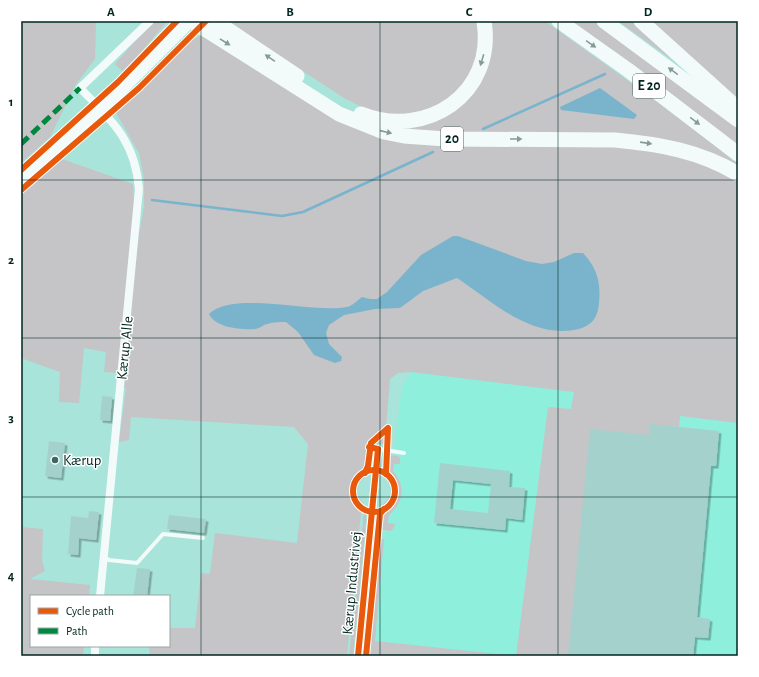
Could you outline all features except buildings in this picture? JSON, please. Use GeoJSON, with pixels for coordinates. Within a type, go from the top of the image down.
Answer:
{"type":"FeatureCollection","features":[{"type":"Feature","properties":{"kind":"highway","name":"20"},"geometry":{"type":"LineString","coordinates":[[191,21],[339,114],[384,132],[404,136],[446,139],[615,140],[640,142],[668,146],[691,153],[738,174]]}},
{"type":"Feature","properties":{"kind":"highway","name":"20"},"geometry":{"type":"LineString","coordinates":[[215,21],[332,99],[373,118],[385,121],[402,122],[421,120],[433,116],[456,102],[467,91],[476,77],[485,52],[484,21]]}},
{"type":"Feature","properties":{"kind":"highway","name":"E 20"},"geometry":{"type":"LineString","coordinates":[[559,21],[628,70],[738,154]]}},
{"type":"Feature","properties":{"kind":"highway","name":"E 20"},"geometry":{"type":"LineString","coordinates":[[604,21],[738,120]]}},
{"type":"Feature","properties":{"kind":"highway"},"geometry":{"type":"LineString","coordinates":[[641,21],[738,108]]}},
{"type":"Feature","properties":{"kind":"main road"},"geometry":{"type":"LineString","coordinates":[[21,181],[101,110],[191,21]]}},
{"type":"Feature","properties":{"kind":"street","name":"Kærup Alle"},"geometry":{"type":"LineString","coordinates":[[100,595],[139,189],[138,174],[129,147],[114,123],[80,88],[150,21]]}},
{"type":"Feature","properties":{"kind":"street","name":"Kærup Industrivej"},"geometry":{"type":"LineString","coordinates":[[358,656],[378,449]]}},
{"type":"Feature","properties":{"kind":"lane"},"geometry":{"type":"LineString","coordinates":[[378,449],[404,453]]}},
{"type":"Feature","properties":{"kind":"lane"},"geometry":{"type":"LineString","coordinates":[[104,557],[109,560],[137,563],[162,534],[203,538]]}},
{"type":"Feature","properties":{"kind":"shaded area"},"geometry":{"type":"Polygon","coordinates":[[[21,21],[96,21],[95,59],[76,84],[50,137],[21,163],[21,21]]]}},
{"type":"Feature","properties":{"kind":"shaded area"},"geometry":{"type":"Polygon","coordinates":[[[153,21],[167,21],[124,73],[115,64],[153,21]]]}},
{"type":"Feature","properties":{"kind":"shaded area"},"geometry":{"type":"Polygon","coordinates":[[[226,21],[479,21],[479,43],[475,63],[466,79],[455,93],[440,104],[422,111],[403,114],[381,113],[367,109],[344,98],[226,21]]]}},
{"type":"Feature","properties":{"kind":"shaded area"},"geometry":{"type":"Polygon","coordinates":[[[488,21],[545,21],[669,110],[738,164],[738,170],[684,147],[409,133],[356,118],[337,105],[387,125],[469,94],[488,21]]]}},
{"type":"Feature","properties":{"kind":"shaded area"},"geometry":{"type":"Polygon","coordinates":[[[569,21],[595,21],[738,127],[738,146],[569,21]]]}},
{"type":"Feature","properties":{"kind":"shaded area"},"geometry":{"type":"Polygon","coordinates":[[[618,21],[635,21],[678,64],[618,21]]]}},
{"type":"Feature","properties":{"kind":"shaded area"},"geometry":{"type":"Polygon","coordinates":[[[650,21],[738,21],[738,100],[650,21]]]}},
{"type":"Feature","properties":{"kind":"shaded area"},"geometry":{"type":"Polygon","coordinates":[[[199,36],[206,37],[344,124],[619,147],[670,153],[712,167],[738,182],[738,423],[680,416],[679,427],[650,425],[649,435],[568,656],[516,656],[548,407],[571,409],[574,392],[411,372],[398,373],[390,379],[386,428],[368,443],[367,466],[353,486],[353,496],[361,512],[347,656],[150,656],[149,647],[170,647],[170,628],[195,628],[201,573],[210,574],[215,533],[297,543],[308,444],[294,427],[131,417],[129,440],[119,442],[126,388],[123,388],[138,240],[144,207],[144,179],[139,153],[115,111],[142,88],[189,42],[199,36]]]}},
{"type":"Feature","properties":{"kind":"shaded area"},"geometry":{"type":"Polygon","coordinates":[[[62,159],[133,184],[134,204],[118,373],[104,372],[106,352],[84,348],[79,403],[59,402],[60,372],[21,358],[21,195],[62,159]]]}},
{"type":"Feature","properties":{"kind":"shaded area"},"geometry":{"type":"Polygon","coordinates":[[[412,372],[738,411],[738,656],[373,656],[385,530],[390,531],[394,528],[388,523],[389,515],[400,503],[393,471],[394,463],[400,464],[401,460],[399,457],[395,456],[394,448],[402,387],[412,372]]]}},
{"type":"Feature","properties":{"kind":"shaded area"},"geometry":{"type":"Polygon","coordinates":[[[385,432],[384,444],[372,444],[385,432]]]}},
{"type":"Feature","properties":{"kind":"shaded area"},"geometry":{"type":"Polygon","coordinates":[[[387,455],[398,456],[400,458],[400,464],[394,464],[393,471],[402,489],[402,494],[398,505],[389,515],[388,523],[395,524],[394,528],[390,531],[380,529],[382,512],[392,503],[396,494],[394,484],[386,472],[387,455]]]}},
{"type":"Feature","properties":{"kind":"shaded area"},"geometry":{"type":"Polygon","coordinates":[[[366,473],[370,473],[360,482],[357,493],[366,509],[357,501],[355,491],[358,481],[366,473]]]}},
{"type":"Feature","properties":{"kind":"shaded area"},"geometry":{"type":"Polygon","coordinates":[[[383,474],[390,483],[393,494],[392,500],[389,504],[385,508],[379,510],[390,496],[391,492],[390,485],[383,474]]]}},
{"type":"Feature","properties":{"kind":"shaded area"},"geometry":{"type":"Polygon","coordinates":[[[364,512],[366,512],[366,522],[353,656],[349,656],[364,512]]]}},
{"type":"Feature","properties":{"kind":"shaded area"},"geometry":{"type":"Polygon","coordinates":[[[21,527],[43,529],[42,560],[45,571],[30,579],[90,585],[89,595],[30,595],[30,647],[84,647],[83,656],[21,656],[21,527]]]}},
{"type":"Feature","properties":{"kind":"shaded area"},"geometry":{"type":"Polygon","coordinates":[[[379,539],[384,539],[375,641],[516,656],[367,656],[379,539]]]}},
{"type":"Feature","properties":{"kind":"water"},"geometry":{"type":"Polygon","coordinates":[[[600,88],[637,115],[634,119],[561,110],[560,107],[600,88]]]}},
{"type":"Feature","properties":{"kind":"water"},"geometry":{"type":"Polygon","coordinates":[[[453,236],[458,236],[526,261],[542,264],[554,262],[574,253],[583,253],[592,264],[599,282],[599,303],[596,316],[588,325],[579,329],[562,331],[545,329],[514,317],[457,278],[423,291],[400,308],[375,309],[344,315],[329,325],[326,333],[329,344],[342,357],[341,361],[335,363],[314,355],[298,332],[286,322],[270,323],[256,329],[243,329],[223,325],[212,319],[209,314],[221,307],[236,304],[254,303],[332,308],[347,307],[362,297],[377,299],[387,292],[421,255],[453,236]]]}},
{"type":"Feature","properties":{"kind":"waterway"},"geometry":{"type":"LineString","coordinates":[[483,129],[605,74]]}},
{"type":"Feature","properties":{"kind":"waterway"},"geometry":{"type":"LineString","coordinates":[[152,200],[282,216],[303,212],[433,152]]}},
{"type":"Feature","properties":{"kind":"marked path"},"geometry":{"type":"LineString","coordinates":[[21,144],[80,88]]}},
{"type":"Feature","properties":{"kind":"cycle path"},"geometry":{"type":"LineString","coordinates":[[21,170],[118,82],[177,21]]}},
{"type":"Feature","properties":{"kind":"cycle path"},"geometry":{"type":"LineString","coordinates":[[21,190],[139,88],[206,21]]}},
{"type":"Feature","properties":{"kind":"cycle path"},"geometry":{"type":"LineString","coordinates":[[365,473],[368,466],[371,443],[388,428],[386,474]]}},
{"type":"Feature","properties":{"kind":"cycle path"},"geometry":{"type":"LineString","coordinates":[[358,656],[378,449],[369,447]]}},
{"type":"Feature","properties":{"kind":"cycle path"},"geometry":{"type":"LineString","coordinates":[[374,470],[389,476],[395,491],[389,506],[374,512],[359,506],[353,491],[359,476],[374,470]]}},
{"type":"Feature","properties":{"kind":"cycle path"},"geometry":{"type":"LineString","coordinates":[[366,656],[380,514],[384,509]]}},
{"type":"Feature","properties":{"kind":"place","name":"Kærup"},"geometry":{"type":"Point","coordinates":[55,460]}}]}
